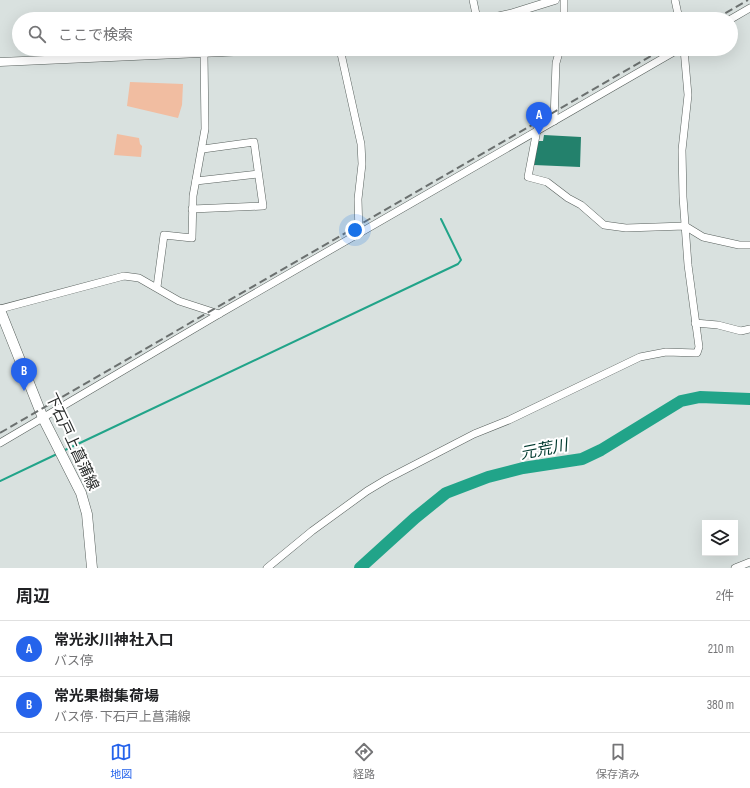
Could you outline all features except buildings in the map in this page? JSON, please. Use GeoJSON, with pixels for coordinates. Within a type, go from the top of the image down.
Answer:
{"type":"FeatureCollection","features":[{"type":"Feature","properties":{"kind":"main road","name":"下石戸上菖蒲線"},"geometry":{"type":"LineString","coordinates":[[0,309],[43,418],[81,493],[87,514],[92,568]]}},
{"type":"Feature","properties":{"kind":"street"},"geometry":{"type":"LineString","coordinates":[[473,0],[476,12]]}},
{"type":"Feature","properties":{"kind":"street"},"geometry":{"type":"LineString","coordinates":[[516,12],[555,0]]}},
{"type":"Feature","properties":{"kind":"street"},"geometry":{"type":"LineString","coordinates":[[564,0],[564,12]]}},
{"type":"Feature","properties":{"kind":"street"},"geometry":{"type":"LineString","coordinates":[[675,0],[678,12]]}},
{"type":"Feature","properties":{"kind":"street"},"geometry":{"type":"LineString","coordinates":[[738,15],[750,8]]}},
{"type":"Feature","properties":{"kind":"street"},"geometry":{"type":"LineString","coordinates":[[0,62],[153,56]]}},
{"type":"Feature","properties":{"kind":"street"},"geometry":{"type":"LineString","coordinates":[[157,288],[164,235],[192,238],[192,208],[205,129],[204,56]]}},
{"type":"Feature","properties":{"kind":"street"},"geometry":{"type":"LineString","coordinates":[[342,56],[361,144],[362,164],[358,199],[358,234]]}},
{"type":"Feature","properties":{"kind":"street"},"geometry":{"type":"LineString","coordinates":[[554,121],[556,63],[558,56]]}},
{"type":"Feature","properties":{"kind":"street"},"geometry":{"type":"LineString","coordinates":[[0,443],[219,314],[667,56]]}},
{"type":"Feature","properties":{"kind":"street"},"geometry":{"type":"LineString","coordinates":[[267,568],[312,531],[387,478],[474,434],[509,420],[618,366],[640,357],[666,352],[697,353],[699,347],[695,323],[685,226],[682,150],[688,95],[685,56]]}},
{"type":"Feature","properties":{"kind":"street"},"geometry":{"type":"LineString","coordinates":[[537,130],[528,177],[548,182],[568,198],[581,205],[604,225],[626,228],[685,226],[703,237],[740,245],[750,245]]}},
{"type":"Feature","properties":{"kind":"street"},"geometry":{"type":"LineString","coordinates":[[192,208],[263,206],[254,142],[203,148]]}},
{"type":"Feature","properties":{"kind":"street"},"geometry":{"type":"LineString","coordinates":[[196,181],[258,174]]}},
{"type":"Feature","properties":{"kind":"street"},"geometry":{"type":"LineString","coordinates":[[0,309],[124,276],[139,278],[179,301],[219,314]]}},
{"type":"Feature","properties":{"kind":"street"},"geometry":{"type":"LineString","coordinates":[[695,323],[718,325],[741,331],[750,329]]}},
{"type":"Feature","properties":{"kind":"street"},"geometry":{"type":"LineString","coordinates":[[735,568],[750,562]]}},
{"type":"Feature","properties":{"kind":"shaded area"},"geometry":{"type":"Polygon","coordinates":[[[130,82],[183,84],[182,105],[178,118],[127,106],[130,82]]]}},
{"type":"Feature","properties":{"kind":"shaded area"},"geometry":{"type":"Polygon","coordinates":[[[117,134],[139,138],[142,146],[141,157],[114,155],[117,134]]]}},
{"type":"Feature","properties":{"kind":"waterway"},"geometry":{"type":"LineString","coordinates":[[63,451],[458,264],[461,260],[441,219]]}},
{"type":"Feature","properties":{"kind":"waterway","name":"元荒川"},"geometry":{"type":"LineString","coordinates":[[360,568],[415,518],[446,493],[488,477],[523,468],[582,459],[601,450],[681,401],[700,397],[750,399]]}},
{"type":"Feature","properties":{"kind":"waterway"},"geometry":{"type":"LineString","coordinates":[[0,481],[57,454]]}},
{"type":"Feature","properties":{"kind":"railway"},"geometry":{"type":"LineString","coordinates":[[727,12],[748,0]]}},
{"type":"Feature","properties":{"kind":"railway"},"geometry":{"type":"LineString","coordinates":[[0,433],[651,56]]}},
{"type":"Feature","properties":{"kind":"place","name":"常光氷川神社入口"},"geometry":{"type":"Point","coordinates":[539,135]}},
{"type":"Feature","properties":{"kind":"place","name":"常光果樹集荷場"},"geometry":{"type":"Point","coordinates":[24,391]}}]}
